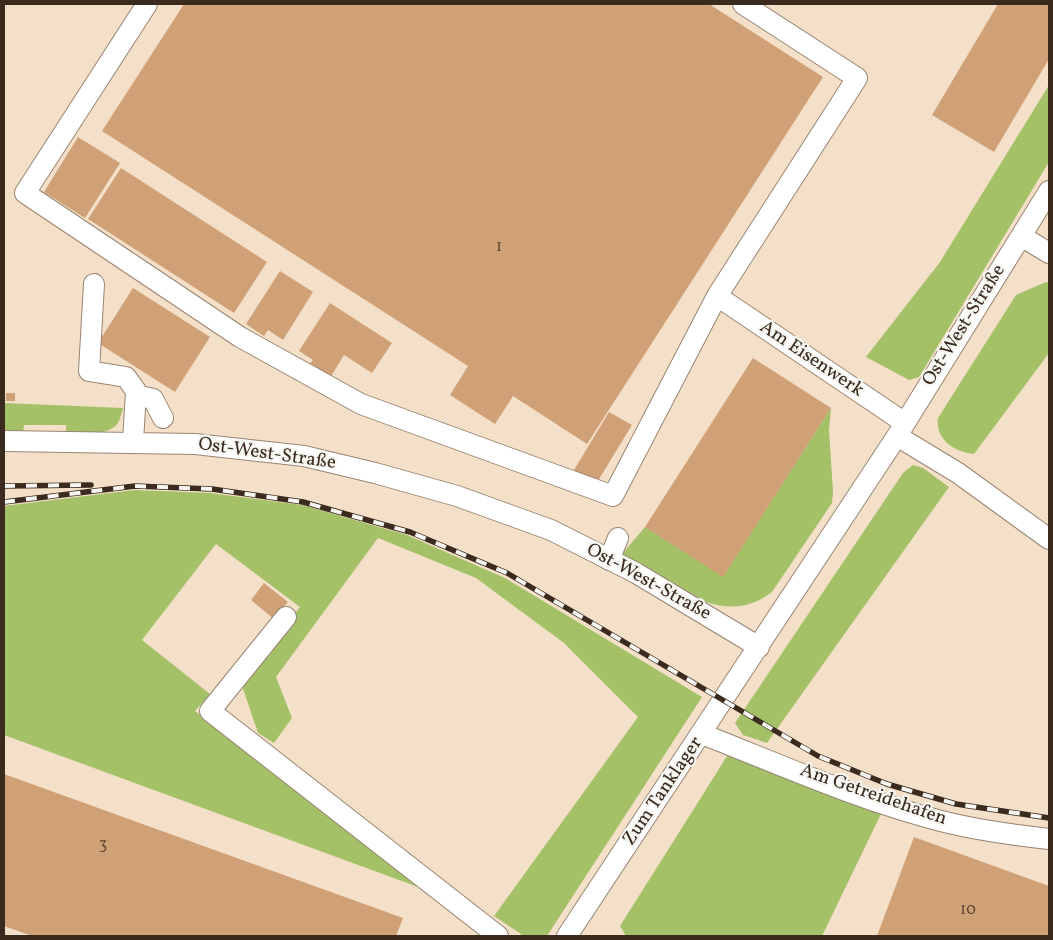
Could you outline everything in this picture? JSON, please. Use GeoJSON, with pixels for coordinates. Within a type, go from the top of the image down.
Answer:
{"type":"FeatureCollection","features":[{"type":"Feature","properties":{"kind":"street"},"geometry":{"type":"LineString","coordinates":[[146,4],[25,193],[240,337],[361,404],[613,496],[717,296],[857,78],[743,4]]}},
{"type":"Feature","properties":{"kind":"street","name":"Ost-West-Straße"},"geometry":{"type":"LineString","coordinates":[[4,441],[195,444],[304,456],[376,472],[457,496],[551,530],[636,573],[759,648],[901,430],[1049,191]]}},
{"type":"Feature","properties":{"kind":"street"},"geometry":{"type":"LineString","coordinates":[[1021,236],[1049,253]]}},
{"type":"Feature","properties":{"kind":"street"},"geometry":{"type":"LineString","coordinates":[[94,284],[89,371],[126,377],[136,391],[133,442]]}},
{"type":"Feature","properties":{"kind":"street","name":"Am Eisenwerk"},"geometry":{"type":"LineString","coordinates":[[717,296],[1049,539]]}},
{"type":"Feature","properties":{"kind":"street"},"geometry":{"type":"LineString","coordinates":[[136,396],[153,399],[163,418]]}},
{"type":"Feature","properties":{"kind":"street"},"geometry":{"type":"LineString","coordinates":[[609,560],[618,538]]}},
{"type":"Feature","properties":{"kind":"street"},"geometry":{"type":"LineString","coordinates":[[286,617],[210,712],[498,936]]}},
{"type":"Feature","properties":{"kind":"street","name":"Zum Tanklager"},"geometry":{"type":"LineString","coordinates":[[570,935],[759,648]]}},
{"type":"Feature","properties":{"kind":"street","name":"Am Getreidehafen"},"geometry":{"type":"LineString","coordinates":[[702,734],[886,804],[942,821],[1001,833],[1049,839]]}},
{"type":"Feature","properties":{"kind":"green space"},"geometry":{"type":"Polygon","coordinates":[[[1049,85],[1049,162],[919,377],[909,380],[866,357],[940,262],[1049,85]]]}},
{"type":"Feature","properties":{"kind":"green space"},"geometry":{"type":"Polygon","coordinates":[[[1046,282],[1049,283],[1049,353],[974,454],[953,448],[943,439],[940,433],[938,418],[1016,295],[1046,282]]]}},
{"type":"Feature","properties":{"kind":"green space"},"geometry":{"type":"Polygon","coordinates":[[[4,403],[123,408],[118,423],[114,427],[101,432],[86,434],[66,433],[66,425],[24,425],[23,433],[4,432],[4,403]]]}},
{"type":"Feature","properties":{"kind":"green space"},"geometry":{"type":"Polygon","coordinates":[[[831,408],[829,430],[832,503],[772,592],[756,601],[740,606],[715,605],[706,602],[622,554],[645,527],[723,576],[831,408]]]}},
{"type":"Feature","properties":{"kind":"green space"},"geometry":{"type":"Polygon","coordinates":[[[913,465],[923,468],[949,487],[767,743],[743,735],[735,723],[903,473],[913,465]]]}},
{"type":"Feature","properties":{"kind":"green space"},"geometry":{"type":"Polygon","coordinates":[[[135,490],[210,493],[302,505],[407,535],[505,578],[702,697],[547,936],[524,936],[494,916],[638,717],[564,643],[476,578],[378,538],[276,677],[292,718],[274,743],[258,733],[241,683],[300,607],[216,544],[142,640],[210,694],[195,711],[429,891],[4,735],[4,506],[135,490]]]}},
{"type":"Feature","properties":{"kind":"green space"},"geometry":{"type":"Polygon","coordinates":[[[729,753],[881,814],[822,936],[626,936],[620,926],[729,753]]]}},
{"type":"Feature","properties":{"kind":"building"},"geometry":{"type":"Polygon","coordinates":[[[184,4],[709,4],[823,77],[587,444],[513,396],[495,424],[450,395],[468,366],[102,131],[184,4]]]}},
{"type":"Feature","properties":{"kind":"building"},"geometry":{"type":"Polygon","coordinates":[[[998,4],[1049,4],[1049,59],[994,152],[932,115],[998,4]]]}},
{"type":"Feature","properties":{"kind":"building"},"geometry":{"type":"Polygon","coordinates":[[[78,137],[120,163],[85,218],[44,192],[78,137]]]}},
{"type":"Feature","properties":{"kind":"building"},"geometry":{"type":"Polygon","coordinates":[[[121,168],[267,262],[234,313],[88,219],[121,168]]]}},
{"type":"Feature","properties":{"kind":"building"},"geometry":{"type":"Polygon","coordinates":[[[280,271],[313,292],[283,340],[268,330],[264,336],[246,324],[280,271]]]}},
{"type":"Feature","properties":{"kind":"building"},"geometry":{"type":"Polygon","coordinates":[[[133,288],[210,337],[175,392],[98,343],[133,288]]]}},
{"type":"Feature","properties":{"kind":"building"},"geometry":{"type":"Polygon","coordinates":[[[330,303],[392,343],[372,373],[344,355],[330,378],[309,365],[313,360],[299,351],[330,303]]]}},
{"type":"Feature","properties":{"kind":"building"},"geometry":{"type":"Polygon","coordinates":[[[753,358],[831,408],[723,577],[645,527],[753,358]]]}},
{"type":"Feature","properties":{"kind":"building"},"geometry":{"type":"Polygon","coordinates":[[[6,393],[15,393],[15,401],[6,401],[6,393]]]}},
{"type":"Feature","properties":{"kind":"building"},"geometry":{"type":"Polygon","coordinates":[[[609,412],[632,425],[596,484],[574,470],[609,412]]]}},
{"type":"Feature","properties":{"kind":"building"},"geometry":{"type":"Polygon","coordinates":[[[264,583],[288,602],[274,619],[251,600],[264,583]]]}},
{"type":"Feature","properties":{"kind":"building"},"geometry":{"type":"Polygon","coordinates":[[[4,774],[403,918],[396,936],[32,936],[4,926],[4,774]]]}},
{"type":"Feature","properties":{"kind":"building"},"geometry":{"type":"Polygon","coordinates":[[[914,837],[1049,886],[1049,936],[877,936],[914,837]]]}},
{"type":"Feature","properties":{"kind":"railway"},"geometry":{"type":"LineString","coordinates":[[4,486],[91,485]]}},
{"type":"Feature","properties":{"kind":"railway"},"geometry":{"type":"LineString","coordinates":[[4,502],[135,486],[212,489],[303,502],[410,532],[507,573],[818,756],[887,784],[956,804],[1049,818]]}}]}
